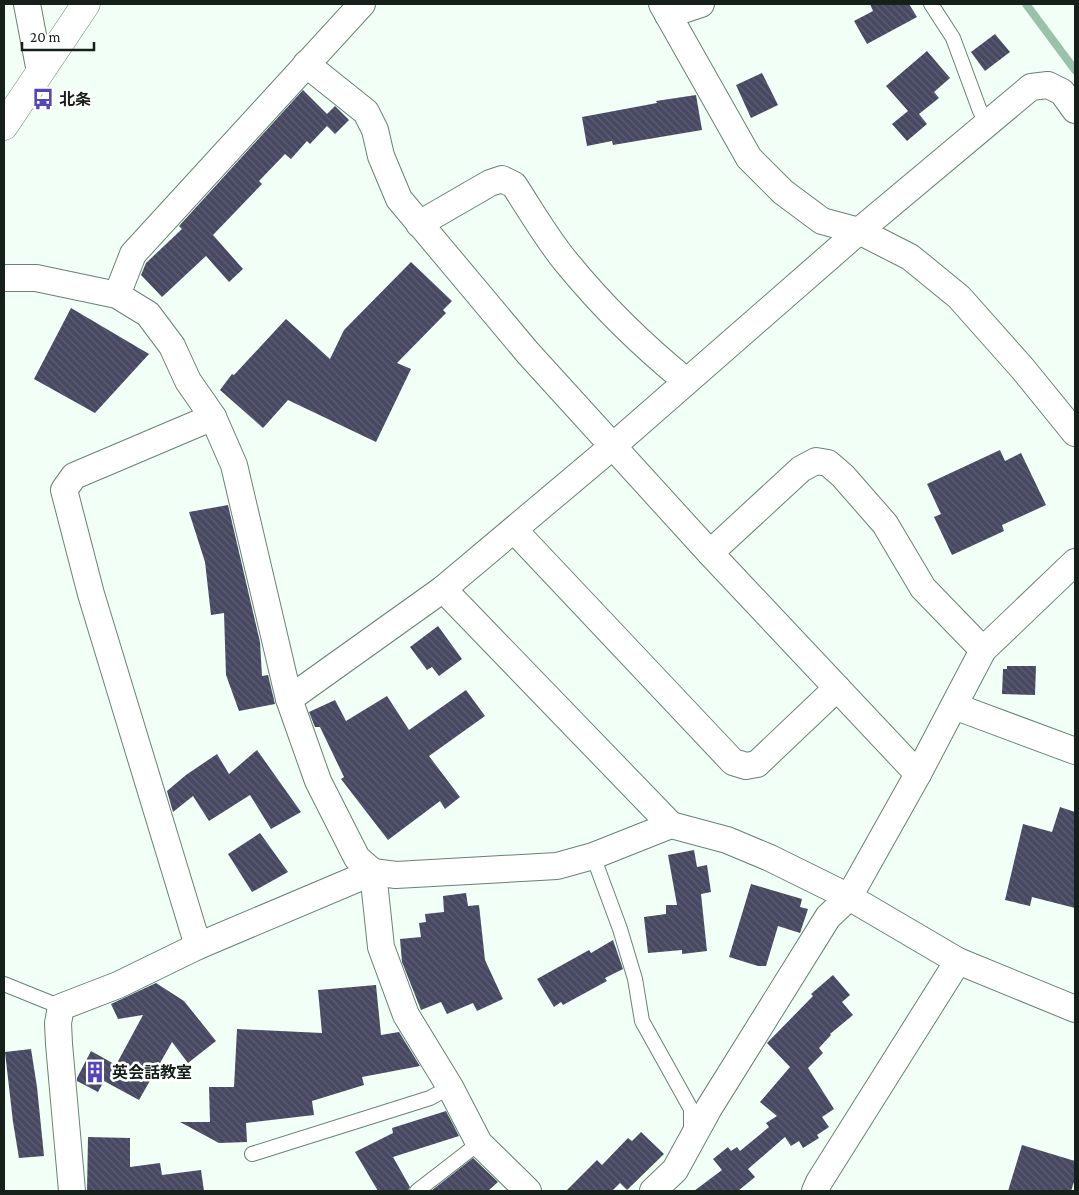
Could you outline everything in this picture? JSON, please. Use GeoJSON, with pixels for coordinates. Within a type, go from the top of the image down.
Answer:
{"type":"FeatureCollection","features":[{"type":"Feature","properties":{"kind":"highway"},"geometry":{"type":"LineString","coordinates":[[4,126],[86,4]]}},
{"type":"Feature","properties":{"kind":"street"},"geometry":{"type":"LineString","coordinates":[[27,4],[40,72]]}},
{"type":"Feature","properties":{"kind":"street"},"geometry":{"type":"LineString","coordinates":[[117,295],[133,254],[362,4]]}},
{"type":"Feature","properties":{"kind":"street"},"geometry":{"type":"LineString","coordinates":[[701,4],[665,9],[749,158],[783,192],[822,221],[859,231],[910,256],[959,296],[1023,369],[1075,433]]}},
{"type":"Feature","properties":{"kind":"street"},"geometry":{"type":"LineString","coordinates":[[306,64],[366,112],[375,130],[381,156],[399,199],[528,353],[710,553],[918,774]]}},
{"type":"Feature","properties":{"kind":"street"},"geometry":{"type":"LineString","coordinates":[[289,699],[442,589],[514,530],[859,231],[1031,87],[1048,85],[1062,92],[1075,110]]}},
{"type":"Feature","properties":{"kind":"street"},"geometry":{"type":"LineString","coordinates":[[419,224],[490,183],[502,179],[514,185],[566,262],[611,313],[657,357],[686,381]]}},
{"type":"Feature","properties":{"kind":"street"},"geometry":{"type":"LineString","coordinates":[[4,278],[36,278],[117,295],[148,314],[172,346],[188,381],[213,417],[234,465],[289,699],[318,781],[358,858],[373,872],[381,946],[406,1015],[450,1087],[479,1143],[528,1191]]}},
{"type":"Feature","properties":{"kind":"street"},"geometry":{"type":"LineString","coordinates":[[198,946],[92,594],[64,490],[74,476],[213,417]]}},
{"type":"Feature","properties":{"kind":"street"},"geometry":{"type":"LineString","coordinates":[[710,553],[801,469],[816,461],[828,463],[843,476],[884,524],[923,588],[983,650]]}},
{"type":"Feature","properties":{"kind":"street"},"geometry":{"type":"LineString","coordinates":[[514,530],[733,762],[746,766],[757,764],[837,688]]}},
{"type":"Feature","properties":{"kind":"street"},"geometry":{"type":"LineString","coordinates":[[652,1191],[675,1170],[708,1108],[828,917],[849,897],[918,774],[983,650],[1075,562]]}},
{"type":"Feature","properties":{"kind":"street"},"geometry":{"type":"LineString","coordinates":[[442,589],[671,825],[727,840],[770,858],[849,897],[958,960],[1075,1009]]}},
{"type":"Feature","properties":{"kind":"street"},"geometry":{"type":"LineString","coordinates":[[954,706],[1075,751]]}},
{"type":"Feature","properties":{"kind":"street"},"geometry":{"type":"LineString","coordinates":[[72,1191],[59,1044],[58,1023],[61,1007],[118,984],[198,946],[373,872],[396,875],[557,866],[593,856],[671,825]]}},
{"type":"Feature","properties":{"kind":"street"},"geometry":{"type":"LineString","coordinates":[[815,1191],[958,960]]}},
{"type":"Feature","properties":{"kind":"lane"},"geometry":{"type":"LineString","coordinates":[[931,4],[953,38],[980,111],[987,124]]}},
{"type":"Feature","properties":{"kind":"lane"},"geometry":{"type":"LineString","coordinates":[[593,856],[620,928],[635,979],[642,1021],[690,1109],[691,1140]]}},
{"type":"Feature","properties":{"kind":"lane"},"geometry":{"type":"LineString","coordinates":[[4,984],[61,1007]]}},
{"type":"Feature","properties":{"kind":"lane"},"geometry":{"type":"LineString","coordinates":[[252,1154],[430,1098],[450,1087]]}},
{"type":"Feature","properties":{"kind":"lane"},"geometry":{"type":"LineString","coordinates":[[417,1191],[479,1143]]}},
{"type":"Feature","properties":{"kind":"building"},"geometry":{"type":"Polygon","coordinates":[[[870,4],[909,4],[917,17],[867,44],[854,21],[873,11],[870,4]]]}},
{"type":"Feature","properties":{"kind":"building"},"geometry":{"type":"Polygon","coordinates":[[[995,34],[1010,52],[985,71],[971,52],[995,34]]]}},
{"type":"Feature","properties":{"kind":"building"},"geometry":{"type":"Polygon","coordinates":[[[927,51],[950,78],[934,92],[939,98],[919,114],[927,124],[907,141],[892,124],[908,111],[886,86],[927,51]]]}},
{"type":"Feature","properties":{"kind":"building"},"geometry":{"type":"Polygon","coordinates":[[[762,73],[778,105],[751,118],[736,85],[762,73]]]}},
{"type":"Feature","properties":{"kind":"building"},"geometry":{"type":"Polygon","coordinates":[[[303,90],[327,114],[335,106],[349,120],[335,134],[327,126],[310,144],[307,141],[291,159],[285,154],[259,181],[262,184],[213,235],[243,269],[229,282],[206,256],[162,297],[141,275],[146,263],[182,229],[179,226],[303,90]]]}},
{"type":"Feature","properties":{"kind":"building"},"geometry":{"type":"Polygon","coordinates":[[[696,95],[702,130],[613,145],[612,141],[587,146],[582,117],[657,103],[656,101],[696,95]]]}},
{"type":"Feature","properties":{"kind":"building"},"geometry":{"type":"Polygon","coordinates":[[[411,262],[452,301],[443,310],[446,313],[397,363],[411,369],[376,442],[288,400],[263,428],[220,390],[232,374],[234,375],[286,319],[330,359],[344,330],[411,262]]]}},
{"type":"Feature","properties":{"kind":"building"},"geometry":{"type":"Polygon","coordinates":[[[71,308],[149,354],[95,413],[34,379],[71,308]]]}},
{"type":"Feature","properties":{"kind":"building"},"geometry":{"type":"Polygon","coordinates":[[[1000,450],[1005,461],[1021,453],[1046,505],[1002,525],[1004,531],[952,555],[934,517],[941,514],[927,484],[1000,450]]]}},
{"type":"Feature","properties":{"kind":"building"},"geometry":{"type":"Polygon","coordinates":[[[228,505],[260,642],[262,676],[268,675],[275,704],[239,711],[226,675],[224,613],[211,615],[205,562],[189,512],[228,505]]]}},
{"type":"Feature","properties":{"kind":"building"},"geometry":{"type":"Polygon","coordinates":[[[438,626],[462,659],[439,676],[432,667],[427,670],[410,647],[438,626]]]}},
{"type":"Feature","properties":{"kind":"building"},"geometry":{"type":"Polygon","coordinates":[[[1007,666],[1036,666],[1035,695],[1002,694],[1003,669],[1007,669],[1007,666]]]}},
{"type":"Feature","properties":{"kind":"building"},"geometry":{"type":"Polygon","coordinates":[[[466,690],[485,716],[429,756],[460,797],[445,809],[440,801],[388,840],[341,779],[344,777],[320,727],[315,727],[309,712],[335,700],[346,721],[387,696],[409,730],[466,690]]]}},
{"type":"Feature","properties":{"kind":"building"},"geometry":{"type":"Polygon","coordinates":[[[257,750],[301,812],[271,829],[250,795],[209,821],[193,796],[173,812],[167,791],[186,775],[217,754],[229,774],[257,750]]]}},
{"type":"Feature","properties":{"kind":"building"},"geometry":{"type":"Polygon","coordinates":[[[1060,807],[1075,812],[1075,908],[1032,897],[1030,906],[1005,900],[1023,824],[1052,832],[1060,807]]]}},
{"type":"Feature","properties":{"kind":"building"},"geometry":{"type":"Polygon","coordinates":[[[260,833],[288,872],[252,892],[228,854],[260,833]]]}},
{"type":"Feature","properties":{"kind":"building"},"geometry":{"type":"Polygon","coordinates":[[[694,850],[697,867],[707,865],[711,892],[701,894],[707,951],[682,954],[682,950],[648,953],[644,917],[666,914],[666,905],[677,905],[668,855],[694,850]]]}},
{"type":"Feature","properties":{"kind":"building"},"geometry":{"type":"Polygon","coordinates":[[[751,884],[802,899],[800,907],[808,909],[800,933],[778,926],[766,966],[758,966],[729,957],[751,884]]]}},
{"type":"Feature","properties":{"kind":"building"},"geometry":{"type":"Polygon","coordinates":[[[466,893],[468,906],[479,905],[485,960],[503,999],[477,1011],[473,1003],[447,1014],[441,1002],[421,1010],[402,962],[400,939],[421,937],[419,923],[426,922],[425,914],[444,912],[443,896],[466,893]]]}},
{"type":"Feature","properties":{"kind":"building"},"geometry":{"type":"Polygon","coordinates":[[[613,940],[623,969],[605,978],[607,981],[563,1005],[561,1002],[554,1007],[537,979],[589,950],[591,953],[613,940]]]}},
{"type":"Feature","properties":{"kind":"building"},"geometry":{"type":"Polygon","coordinates":[[[833,975],[850,995],[842,1002],[853,1015],[830,1034],[819,1048],[823,1053],[808,1068],[834,1109],[822,1117],[829,1127],[817,1135],[819,1138],[803,1148],[799,1141],[791,1146],[785,1137],[748,1169],[755,1177],[738,1191],[694,1191],[722,1170],[713,1159],[728,1147],[731,1151],[737,1147],[740,1151],[769,1127],[766,1123],[777,1116],[760,1102],[790,1067],[767,1043],[813,996],[811,994],[833,975]]]}},
{"type":"Feature","properties":{"kind":"building"},"geometry":{"type":"Polygon","coordinates":[[[156,983],[184,1001],[216,1041],[188,1063],[172,1042],[139,1100],[104,1081],[98,1092],[77,1081],[91,1051],[116,1065],[143,1015],[118,1019],[111,1004],[156,983]]]}},
{"type":"Feature","properties":{"kind":"building"},"geometry":{"type":"Polygon","coordinates":[[[376,985],[381,1035],[399,1032],[420,1066],[362,1077],[364,1085],[312,1101],[314,1115],[246,1123],[247,1142],[219,1143],[180,1122],[210,1122],[209,1087],[234,1087],[237,1029],[322,1033],[318,990],[376,985]]]}},
{"type":"Feature","properties":{"kind":"building"},"geometry":{"type":"Polygon","coordinates":[[[31,1049],[44,1156],[19,1158],[5,1052],[31,1049]]]}},
{"type":"Feature","properties":{"kind":"building"},"geometry":{"type":"Polygon","coordinates":[[[446,1111],[459,1136],[393,1157],[410,1187],[408,1191],[378,1191],[355,1152],[393,1133],[392,1128],[446,1111]]]}},
{"type":"Feature","properties":{"kind":"building"},"geometry":{"type":"Polygon","coordinates":[[[641,1132],[664,1154],[627,1190],[620,1183],[612,1191],[566,1191],[597,1160],[602,1165],[628,1138],[632,1141],[641,1132]]]}},
{"type":"Feature","properties":{"kind":"building"},"geometry":{"type":"Polygon","coordinates":[[[88,1137],[130,1138],[130,1167],[160,1163],[162,1175],[201,1170],[204,1191],[87,1191],[88,1137]]]}},
{"type":"Feature","properties":{"kind":"building"},"geometry":{"type":"Polygon","coordinates":[[[1022,1145],[1075,1161],[1075,1179],[1071,1191],[1008,1191],[1022,1145]]]}},
{"type":"Feature","properties":{"kind":"building"},"geometry":{"type":"Polygon","coordinates":[[[473,1158],[498,1182],[488,1191],[431,1191],[473,1158]]]}},
{"type":"Feature","properties":{"kind":"waterway"},"geometry":{"type":"LineString","coordinates":[[1026,4],[1075,70]]}},
{"type":"Feature","properties":{"kind":"place","name":"北条"},"geometry":{"type":"Point","coordinates":[43,99]}},
{"type":"Feature","properties":{"kind":"place","name":"英会話教室"},"geometry":{"type":"Point","coordinates":[95,1072]}}]}
